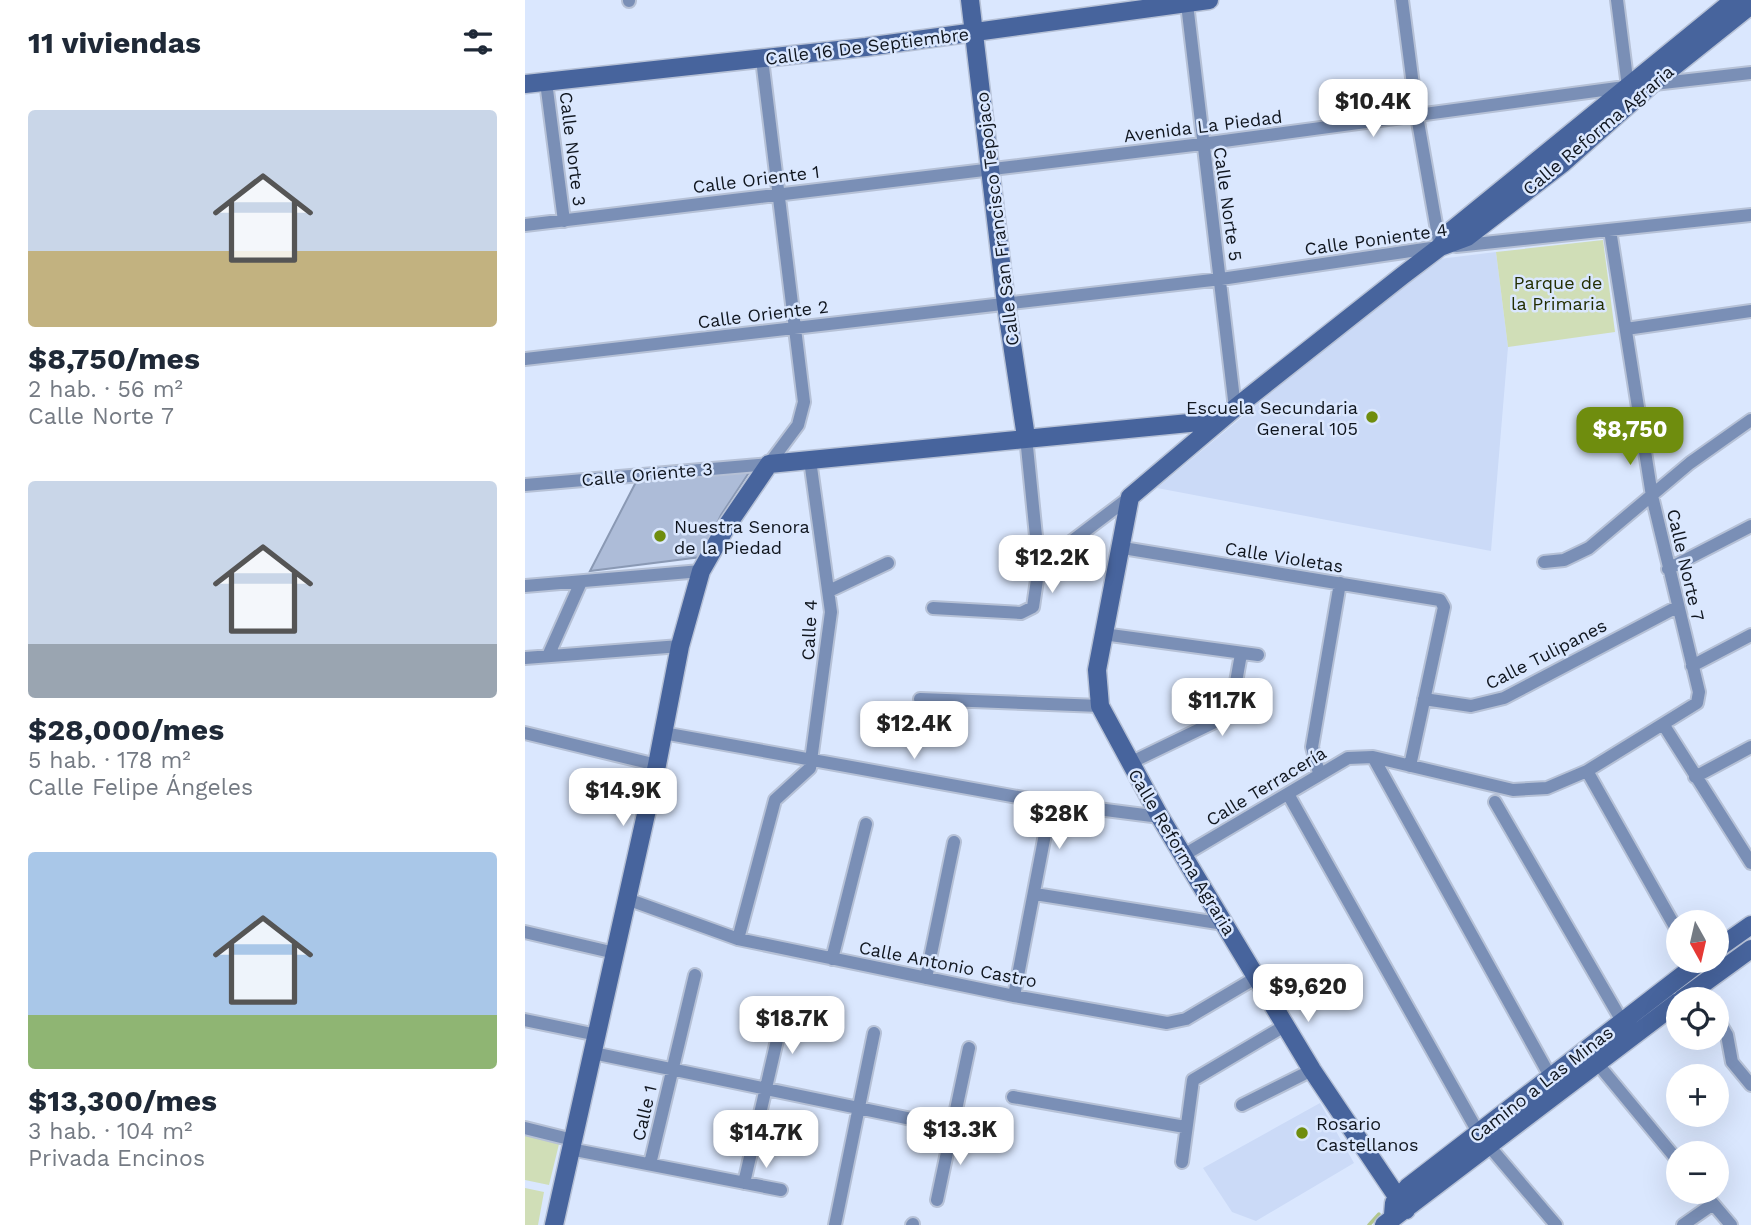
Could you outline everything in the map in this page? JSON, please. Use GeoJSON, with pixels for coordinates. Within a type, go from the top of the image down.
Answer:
{"type":"FeatureCollection","features":[{"type":"Feature","properties":{"kind":"main road","name":"Calle San Francisco Tepojaco"},"geometry":{"type":"LineString","coordinates":[[970,0],[992,167],[1006,304],[1026,437]]}},
{"type":"Feature","properties":{"kind":"main road","name":"Calle 16 De Septiembre"},"geometry":{"type":"LineString","coordinates":[[525,83],[762,59],[1209,0]]}},
{"type":"Feature","properties":{"kind":"main road","name":"Calle Reforma Agraria"},"geometry":{"type":"LineString","coordinates":[[1395,1212],[1160,817],[1100,706],[1097,670],[1123,548],[1130,496],[1234,408],[1440,247],[1451,231],[1734,0]]}},
{"type":"Feature","properties":{"kind":"main road","name":"Calle Reforma Agraria"},"geometry":{"type":"LineString","coordinates":[[1440,247],[1455,243],[1478,229],[1563,163],[1652,84],[1751,5]]}},
{"type":"Feature","properties":{"kind":"main road"},"geometry":{"type":"LineString","coordinates":[[554,1225],[657,765],[680,646],[701,570],[726,527],[769,464],[1220,420]]}},
{"type":"Feature","properties":{"kind":"main road"},"geometry":{"type":"LineString","coordinates":[[1729,941],[1751,925]]}},
{"type":"Feature","properties":{"kind":"main road","name":"Camino a Las Minas"},"geometry":{"type":"LineString","coordinates":[[1703,987],[1751,949]]}},
{"type":"Feature","properties":{"kind":"main road","name":"Camino a Las Minas"},"geometry":{"type":"LineString","coordinates":[[1395,1212],[1483,1139],[1550,1076],[1683,973]]}},
{"type":"Feature","properties":{"kind":"main road","name":"Camino a Las Minas"},"geometry":{"type":"LineString","coordinates":[[1483,1139],[1666,1014]]}},
{"type":"Feature","properties":{"kind":"street"},"geometry":{"type":"LineString","coordinates":[[1402,0],[1417,116],[1440,247]]}},
{"type":"Feature","properties":{"kind":"street"},"geometry":{"type":"LineString","coordinates":[[1617,0],[1628,87]]}},
{"type":"Feature","properties":{"kind":"street","name":"Calle Norte 5"},"geometry":{"type":"LineString","coordinates":[[1187,4],[1234,408]]}},
{"type":"Feature","properties":{"kind":"street"},"geometry":{"type":"LineString","coordinates":[[762,59],[803,410],[797,425],[769,464]]}},
{"type":"Feature","properties":{"kind":"street","name":"Avenida La Piedad"},"geometry":{"type":"LineString","coordinates":[[992,167],[1202,144],[1628,87],[1751,74]]}},
{"type":"Feature","properties":{"kind":"street","name":"Calle Norte 3"},"geometry":{"type":"LineString","coordinates":[[546,82],[564,221]]}},
{"type":"Feature","properties":{"kind":"street","name":"Calle Oriente 1"},"geometry":{"type":"LineString","coordinates":[[525,225],[992,167]]}},
{"type":"Feature","properties":{"kind":"street","name":"Calle Poniente 4"},"geometry":{"type":"LineString","coordinates":[[1006,304],[1221,279],[1440,247],[1751,215]]}},
{"type":"Feature","properties":{"kind":"street","name":"Calle Norte 7"},"geometry":{"type":"LineString","coordinates":[[1610,230],[1652,496],[1699,700]]}},
{"type":"Feature","properties":{"kind":"street","name":"Calle Oriente 2"},"geometry":{"type":"LineString","coordinates":[[525,359],[1006,304]]}},
{"type":"Feature","properties":{"kind":"street"},"geometry":{"type":"LineString","coordinates":[[1626,329],[1751,312]]}},
{"type":"Feature","properties":{"kind":"street"},"geometry":{"type":"LineString","coordinates":[[1543,562],[1564,560],[1590,548],[1690,463],[1751,420]]}},
{"type":"Feature","properties":{"kind":"street"},"geometry":{"type":"LineString","coordinates":[[933,608],[1027,611],[1034,602],[1038,566],[1026,437]]}},
{"type":"Feature","properties":{"kind":"street","name":"Calle 4"},"geometry":{"type":"LineString","coordinates":[[810,460],[829,591],[828,645],[811,760]]}},
{"type":"Feature","properties":{"kind":"street","name":"Calle Oriente 3"},"geometry":{"type":"LineString","coordinates":[[525,485],[769,464]]}},
{"type":"Feature","properties":{"kind":"street","name":"Calle Reforma Agraria"},"geometry":{"type":"LineString","coordinates":[[1038,566],[1130,496]]}},
{"type":"Feature","properties":{"kind":"street"},"geometry":{"type":"LineString","coordinates":[[1668,569],[1751,526]]}},
{"type":"Feature","properties":{"kind":"street","name":"Calle Violetas"},"geometry":{"type":"LineString","coordinates":[[1123,548],[1440,600],[1444,607],[1424,699]]}},
{"type":"Feature","properties":{"kind":"street"},"geometry":{"type":"LineString","coordinates":[[829,591],[888,563]]}},
{"type":"Feature","properties":{"kind":"street"},"geometry":{"type":"LineString","coordinates":[[525,586],[701,570]]}},
{"type":"Feature","properties":{"kind":"street"},"geometry":{"type":"LineString","coordinates":[[548,656],[581,582]]}},
{"type":"Feature","properties":{"kind":"street"},"geometry":{"type":"LineString","coordinates":[[1319,773],[1312,747],[1340,583]]}},
{"type":"Feature","properties":{"kind":"street","name":"Calle Tulipanes"},"geometry":{"type":"LineString","coordinates":[[1424,699],[1471,706],[1504,698],[1677,607]]}},
{"type":"Feature","properties":{"kind":"street"},"geometry":{"type":"LineString","coordinates":[[1103,634],[1258,655]]}},
{"type":"Feature","properties":{"kind":"street"},"geometry":{"type":"LineString","coordinates":[[1692,666],[1751,635]]}},
{"type":"Feature","properties":{"kind":"street"},"geometry":{"type":"LineString","coordinates":[[525,658],[680,646]]}},
{"type":"Feature","properties":{"kind":"street"},"geometry":{"type":"LineString","coordinates":[[1130,763],[1227,716],[1231,710],[1241,654]]}},
{"type":"Feature","properties":{"kind":"street"},"geometry":{"type":"LineString","coordinates":[[920,699],[1100,706]]}},
{"type":"Feature","properties":{"kind":"street"},"geometry":{"type":"LineString","coordinates":[[1410,766],[1424,699]]}},
{"type":"Feature","properties":{"kind":"street","name":"Calle Terracería"},"geometry":{"type":"LineString","coordinates":[[1184,855],[1348,758],[1373,757],[1513,790],[1528,791],[1560,784],[1587,771],[1699,700]]}},
{"type":"Feature","properties":{"kind":"street"},"geometry":{"type":"LineString","coordinates":[[1663,724],[1751,863]]}},
{"type":"Feature","properties":{"kind":"street"},"geometry":{"type":"LineString","coordinates":[[525,733],[657,765]]}},
{"type":"Feature","properties":{"kind":"street"},"geometry":{"type":"LineString","coordinates":[[663,733],[1051,803],[1160,817]]}},
{"type":"Feature","properties":{"kind":"street"},"geometry":{"type":"LineString","coordinates":[[1695,777],[1751,747]]}},
{"type":"Feature","properties":{"kind":"street"},"geometry":{"type":"LineString","coordinates":[[1373,757],[1550,1076]]}},
{"type":"Feature","properties":{"kind":"street"},"geometry":{"type":"LineString","coordinates":[[738,939],[775,800],[807,774],[811,760]]}},
{"type":"Feature","properties":{"kind":"street"},"geometry":{"type":"LineString","coordinates":[[1587,771],[1666,911]]}},
{"type":"Feature","properties":{"kind":"street"},"geometry":{"type":"LineString","coordinates":[[1288,794],[1483,1139],[1555,1225]]}},
{"type":"Feature","properties":{"kind":"street"},"geometry":{"type":"LineString","coordinates":[[1495,802],[1622,1021]]}},
{"type":"Feature","properties":{"kind":"street"},"geometry":{"type":"LineString","coordinates":[[1014,996],[1051,803]]}},
{"type":"Feature","properties":{"kind":"street"},"geometry":{"type":"LineString","coordinates":[[832,959],[866,824]]}},
{"type":"Feature","properties":{"kind":"street"},"geometry":{"type":"LineString","coordinates":[[926,978],[954,842]]}},
{"type":"Feature","properties":{"kind":"street"},"geometry":{"type":"LineString","coordinates":[[1035,894],[1224,924]]}},
{"type":"Feature","properties":{"kind":"street","name":"Calle Antonio Castro"},"geometry":{"type":"LineString","coordinates":[[627,899],[738,939],[1014,996],[1176,1023],[1257,976]]}},
{"type":"Feature","properties":{"kind":"street"},"geometry":{"type":"LineString","coordinates":[[525,932],[615,953]]}},
{"type":"Feature","properties":{"kind":"street","name":"Calle 1"},"geometry":{"type":"LineString","coordinates":[[650,1164],[695,975]]}},
{"type":"Feature","properties":{"kind":"street"},"geometry":{"type":"LineString","coordinates":[[744,1183],[768,1091],[783,1014]]}},
{"type":"Feature","properties":{"kind":"street"},"geometry":{"type":"LineString","coordinates":[[525,1020],[597,1035]]}},
{"type":"Feature","properties":{"kind":"street"},"geometry":{"type":"LineString","coordinates":[[1182,1162],[1193,1080],[1286,1025]]}},
{"type":"Feature","properties":{"kind":"street"},"geometry":{"type":"LineString","coordinates":[[835,1225],[874,1032]]}},
{"type":"Feature","properties":{"kind":"street"},"geometry":{"type":"LineString","coordinates":[[1729,1046],[1732,1062],[1751,1085]]}},
{"type":"Feature","properties":{"kind":"street"},"geometry":{"type":"LineString","coordinates":[[937,1200],[969,1048]]}},
{"type":"Feature","properties":{"kind":"street"},"geometry":{"type":"LineString","coordinates":[[593,1053],[979,1133]]}},
{"type":"Feature","properties":{"kind":"street"},"geometry":{"type":"LineString","coordinates":[[1597,1063],[1666,1146]]}},
{"type":"Feature","properties":{"kind":"street"},"geometry":{"type":"LineString","coordinates":[[1242,1105],[1312,1070]]}},
{"type":"Feature","properties":{"kind":"street"},"geometry":{"type":"LineString","coordinates":[[1013,1097],[1185,1127]]}},
{"type":"Feature","properties":{"kind":"street"},"geometry":{"type":"LineString","coordinates":[[525,1128],[571,1144],[650,1164],[781,1189]]}},
{"type":"Feature","properties":{"kind":"street"},"geometry":{"type":"LineString","coordinates":[[1683,1225],[1713,1204],[1731,1225]]}},
{"type":"Feature","properties":{"kind":"shaded area","name":"Escuela Secundaria General 105"},"geometry":{"type":"Polygon","coordinates":[[[1496,252],[1508,347],[1491,551],[1157,488],[1431,260],[1496,252]]]}},
{"type":"Feature","properties":{"kind":"shaded area","name":"Rosario Castellanos"},"geometry":{"type":"Polygon","coordinates":[[[1320,1103],[1354,1163],[1256,1221],[1232,1212],[1203,1168],[1320,1103]]]}},
{"type":"Feature","properties":{"kind":"green space","name":"Parque de la Primaria"},"geometry":{"type":"Polygon","coordinates":[[[1603,240],[1615,332],[1508,347],[1496,252],[1603,240]]]}},
{"type":"Feature","properties":{"kind":"green space"},"geometry":{"type":"Polygon","coordinates":[[[525,1135],[559,1144],[549,1185],[525,1180],[525,1135]]]}},
{"type":"Feature","properties":{"kind":"green space"},"geometry":{"type":"Polygon","coordinates":[[[525,1188],[544,1192],[538,1225],[525,1225],[525,1188]]]}},
{"type":"Feature","properties":{"kind":"building","name":"Nuestra Senora de la Piedad"},"geometry":{"type":"Polygon","coordinates":[[[750,471],[721,515],[701,557],[590,571],[636,482],[750,471]]]}},
{"type":"Feature","properties":{"kind":"waterway"},"geometry":{"type":"LineString","coordinates":[[1369,1225],[1379,1214]]}},
{"type":"Feature","properties":{"kind":"place","name":"Escuela Secundaria General 105"},"geometry":{"type":"Point","coordinates":[1372,417]}},
{"type":"Feature","properties":{"kind":"place","name":"Nuestra Senora de la Piedad"},"geometry":{"type":"Point","coordinates":[660,536]}},
{"type":"Feature","properties":{"kind":"place","name":"Rosario Castellanos"},"geometry":{"type":"Point","coordinates":[1302,1133]}}]}
